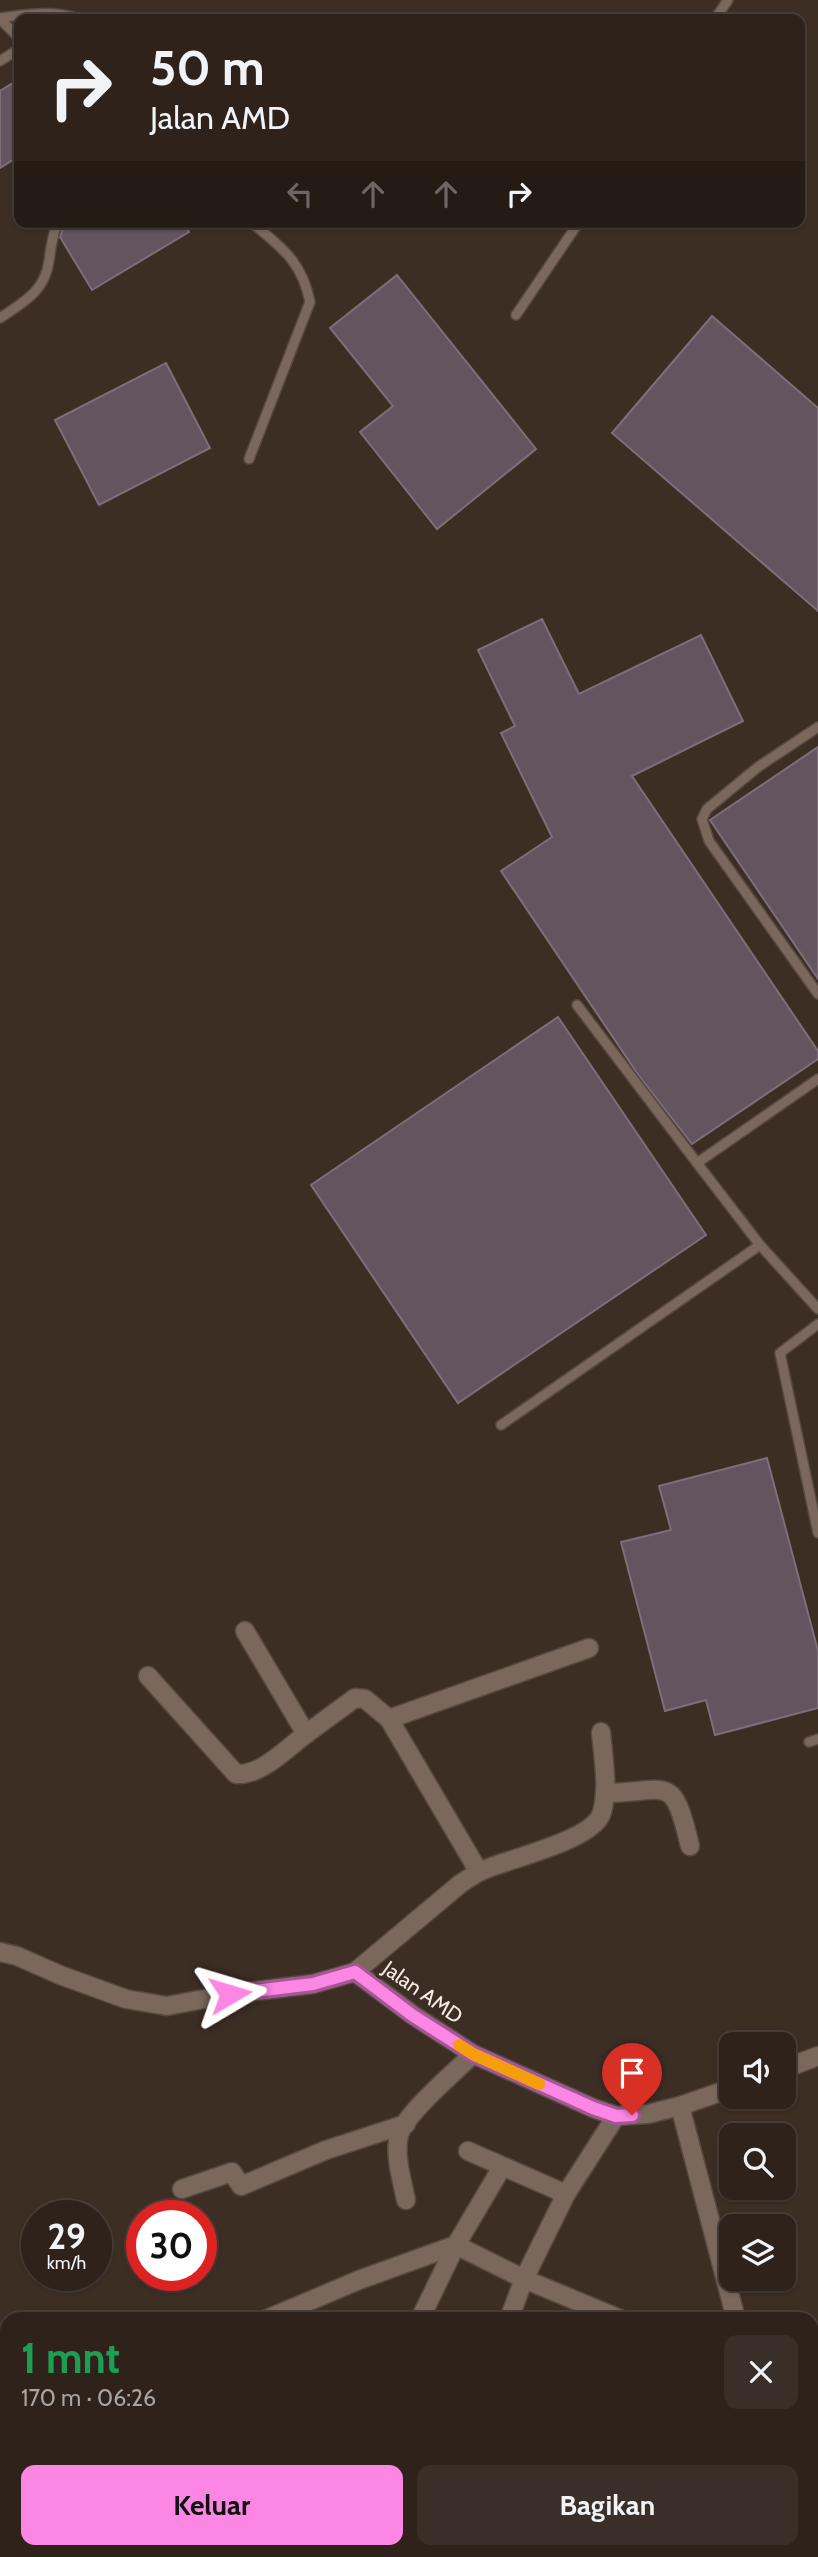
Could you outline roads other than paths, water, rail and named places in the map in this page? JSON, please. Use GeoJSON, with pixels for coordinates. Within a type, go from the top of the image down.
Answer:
{"type":"FeatureCollection","features":[{"type":"Feature","properties":{"kind":"street"},"geometry":{"type":"LineString","coordinates":[[245,1632],[306,1734]]}},
{"type":"Feature","properties":{"kind":"street"},"geometry":{"type":"LineString","coordinates":[[390,1719],[589,1648]]}},
{"type":"Feature","properties":{"kind":"street"},"geometry":{"type":"LineString","coordinates":[[148,1676],[236,1774],[247,1775],[355,1698],[365,1699],[390,1719],[479,1872]]}},
{"type":"Feature","properties":{"kind":"street"},"geometry":{"type":"LineString","coordinates":[[355,1972],[460,1884],[479,1872],[568,1840],[589,1829],[602,1816],[605,1793],[601,1731]]}},
{"type":"Feature","properties":{"kind":"street"},"geometry":{"type":"LineString","coordinates":[[605,1793],[663,1788],[675,1796],[681,1808],[690,1846]]}},
{"type":"Feature","properties":{"kind":"street","name":"Jalan AMD"},"geometry":{"type":"LineString","coordinates":[[0,1952],[17,1956],[126,1999],[167,2006],[230,1994],[313,1984],[355,1972],[412,2015],[473,2054],[616,2116],[648,2114],[719,2092]]}},
{"type":"Feature","properties":{"kind":"street"},"geometry":{"type":"LineString","coordinates":[[406,2200],[398,2148],[400,2133],[412,2114],[473,2054]]}},
{"type":"Feature","properties":{"kind":"street"},"geometry":{"type":"LineString","coordinates":[[796,2064],[818,2056]]}},
{"type":"Feature","properties":{"kind":"street"},"geometry":{"type":"LineString","coordinates":[[680,2106],[734,2312]]}},
{"type":"Feature","properties":{"kind":"street"},"geometry":{"type":"LineString","coordinates":[[512,2312],[524,2279],[566,2194],[616,2116]]}},
{"type":"Feature","properties":{"kind":"street"},"geometry":{"type":"LineString","coordinates":[[182,2189],[232,2172],[241,2186],[326,2150],[406,2124]]}},
{"type":"Feature","properties":{"kind":"street"},"geometry":{"type":"LineString","coordinates":[[468,2151],[566,2194]]}},
{"type":"Feature","properties":{"kind":"street"},"geometry":{"type":"LineString","coordinates":[[423,2312],[456,2245],[502,2167]]}},
{"type":"Feature","properties":{"kind":"street"},"geometry":{"type":"LineString","coordinates":[[284,2312],[359,2280],[456,2245],[599,2312]]}},
{"type":"Feature","properties":{"kind":"lane"},"geometry":{"type":"LineString","coordinates":[[26,14],[66,14]]}},
{"type":"Feature","properties":{"kind":"lane"},"geometry":{"type":"LineString","coordinates":[[0,19],[14,33]]}},
{"type":"Feature","properties":{"kind":"lane"},"geometry":{"type":"LineString","coordinates":[[0,318],[27,301],[43,285],[55,228]]}},
{"type":"Feature","properties":{"kind":"lane"},"geometry":{"type":"LineString","coordinates":[[249,459],[310,302],[306,283],[296,262],[258,228]]}},
{"type":"Feature","properties":{"kind":"lane"},"geometry":{"type":"LineString","coordinates":[[516,316],[575,228]]}},
{"type":"Feature","properties":{"kind":"lane"},"geometry":{"type":"LineString","coordinates":[[818,727],[758,767],[706,809],[702,819],[703,830],[709,841],[818,994]]}},
{"type":"Feature","properties":{"kind":"lane"},"geometry":{"type":"LineString","coordinates":[[577,1005],[760,1245],[818,1309]]}},
{"type":"Feature","properties":{"kind":"lane"},"geometry":{"type":"LineString","coordinates":[[697,1163],[818,1079]]}},
{"type":"Feature","properties":{"kind":"lane"},"geometry":{"type":"LineString","coordinates":[[501,1426],[760,1245]]}},
{"type":"Feature","properties":{"kind":"lane"},"geometry":{"type":"LineString","coordinates":[[818,1324],[780,1353],[818,1533]]}}]}
